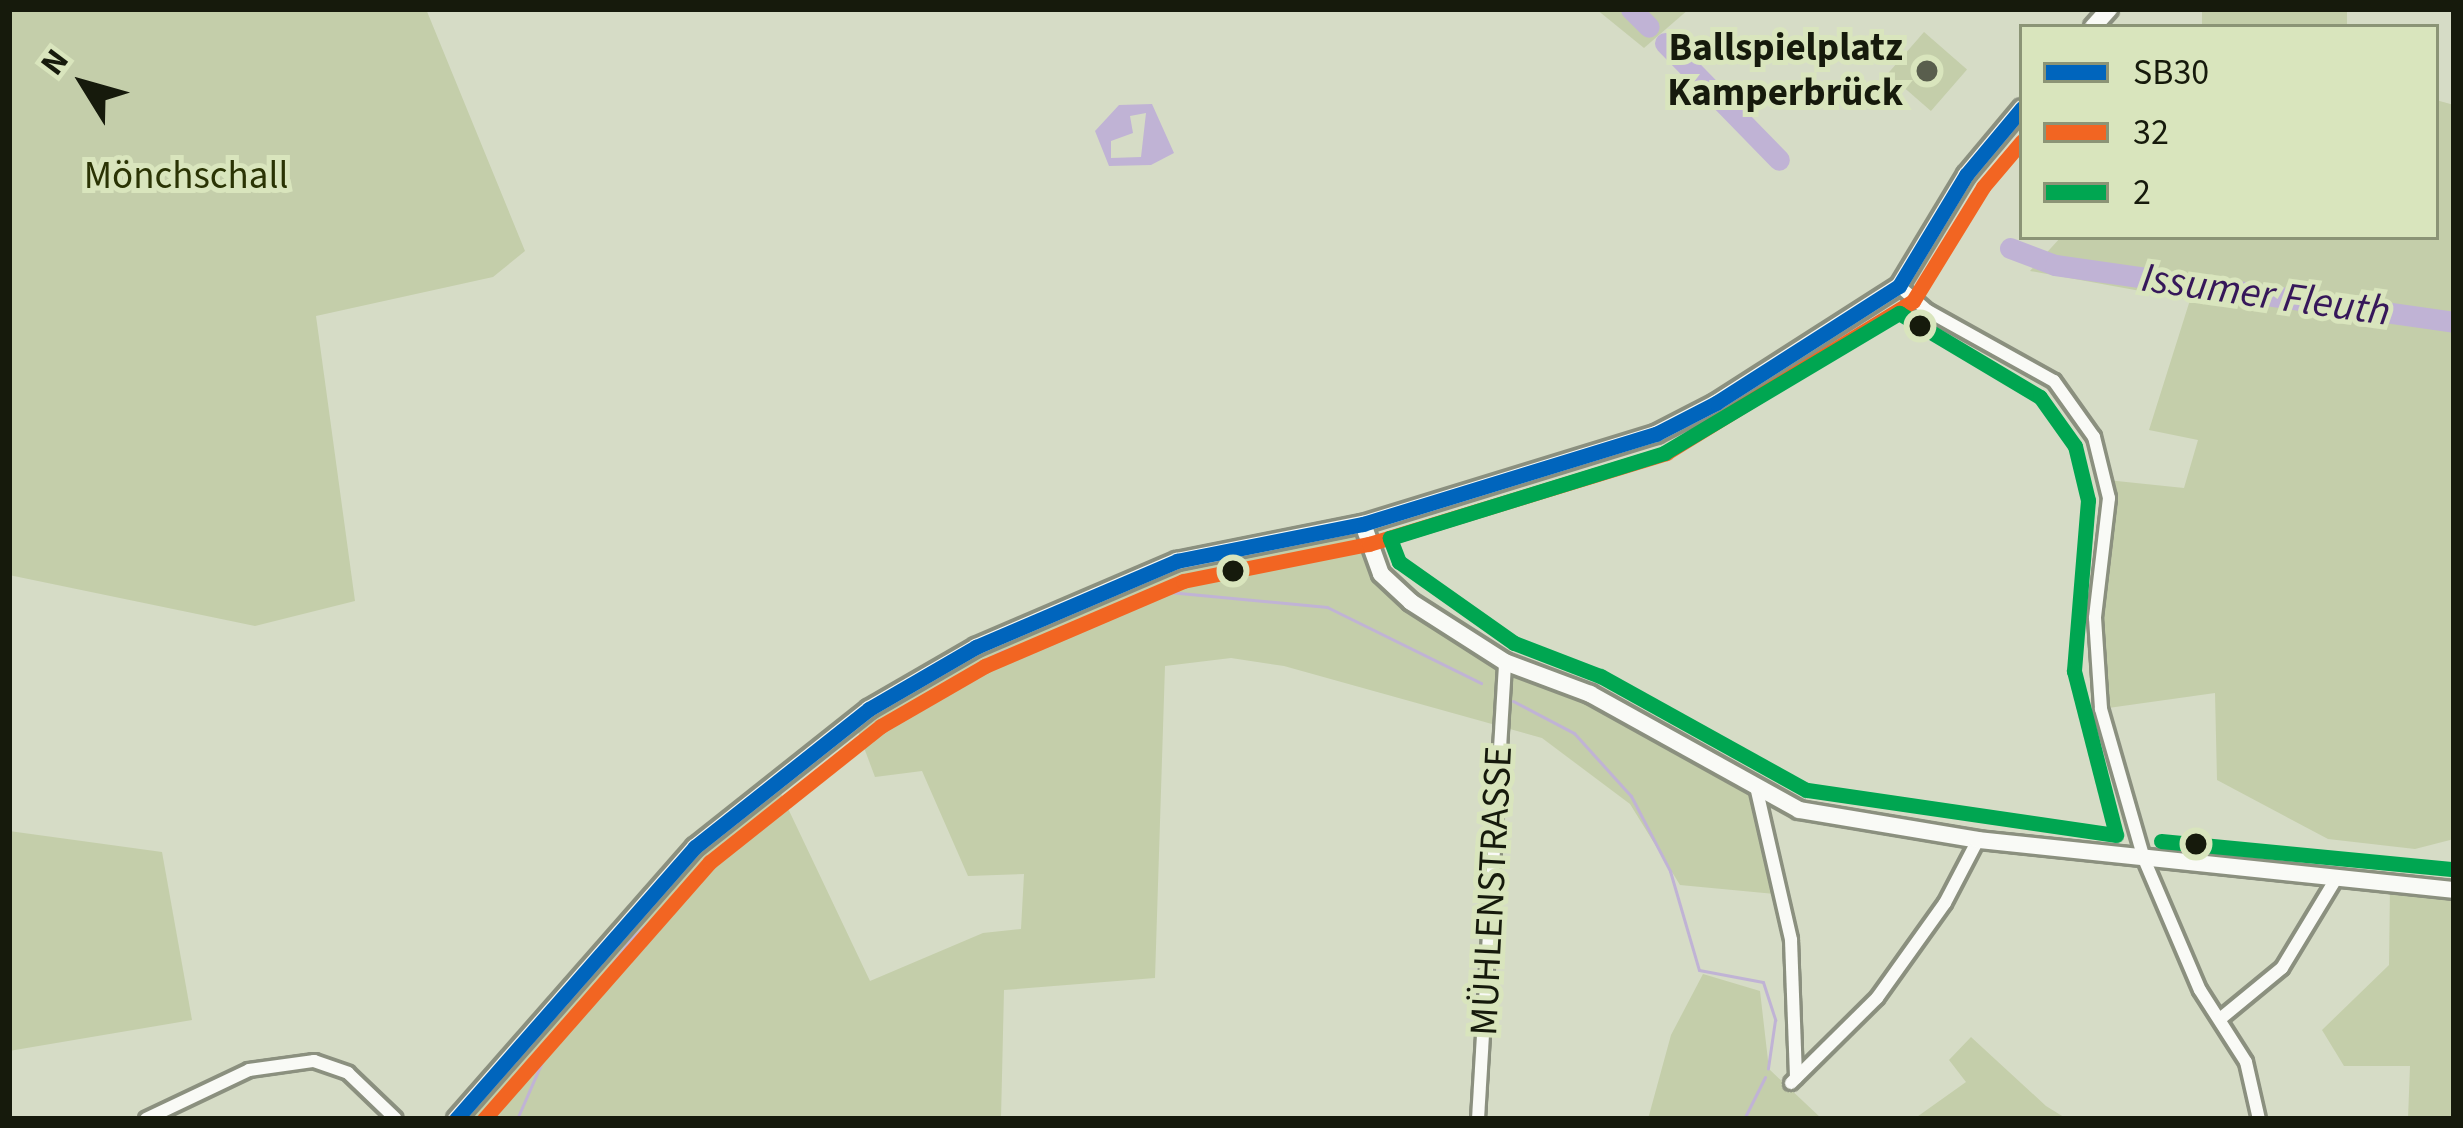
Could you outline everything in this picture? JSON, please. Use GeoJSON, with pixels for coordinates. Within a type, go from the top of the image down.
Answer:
{"type":"FeatureCollection","features":[{"type":"Feature","properties":{"kind":"main road"},"geometry":{"type":"LineString","coordinates":[[456,1119],[695,847],[869,710],[976,646],[1106,587],[1177,561],[1363,524],[1656,434],[1859,319],[1899,286],[1966,176],[2019,112]]}},
{"type":"Feature","properties":{"kind":"main road"},"geometry":{"type":"LineString","coordinates":[[1363,524],[1381,574],[1505,662],[1590,694],[1757,791],[1799,810],[1978,840],[2333,882],[2454,890]]}},
{"type":"Feature","properties":{"kind":"street"},"geometry":{"type":"LineString","coordinates":[[1899,286],[1928,311],[2054,381],[2094,437],[2109,498],[2095,668],[2144,859],[2220,1019],[2246,1062],[2259,1119]]}},
{"type":"Feature","properties":{"kind":"street","name":"MÜHLENSTRASSE"},"geometry":{"type":"LineString","coordinates":[[1478,1119],[1505,662]]}},
{"type":"Feature","properties":{"kind":"street"},"geometry":{"type":"LineString","coordinates":[[1757,791],[1791,940],[1793,1081],[1877,998],[1956,886],[1978,840]]}},
{"type":"Feature","properties":{"kind":"street"},"geometry":{"type":"LineString","coordinates":[[2220,1019],[2290,958],[2333,882]]}},
{"type":"Feature","properties":{"kind":"street"},"geometry":{"type":"LineString","coordinates":[[146,1119],[249,1070],[314,1060],[348,1072],[396,1119]]}},
{"type":"Feature","properties":{"kind":"green space","name":"Mönchschall"},"geometry":{"type":"Polygon","coordinates":[[[9,9],[426,9],[525,251],[493,277],[316,316],[355,601],[255,626],[9,575],[9,9]]]}},
{"type":"Feature","properties":{"kind":"green space"},"geometry":{"type":"Polygon","coordinates":[[[1596,9],[1689,9],[1644,48],[1596,9]]]}},
{"type":"Feature","properties":{"kind":"green space"},"geometry":{"type":"Polygon","coordinates":[[[2202,9],[2347,9],[2347,24],[2202,24],[2202,9]]]}},
{"type":"Feature","properties":{"kind":"green space","name":"Ballspielplatz Kamperbrück"},"geometry":{"type":"Polygon","coordinates":[[[1924,32],[1967,69],[1931,111],[1888,74],[1924,32]]]}},
{"type":"Feature","properties":{"kind":"green space"},"geometry":{"type":"Polygon","coordinates":[[[2439,101],[2454,105],[2454,839],[2415,849],[2328,839],[2217,780],[2215,693],[2101,709],[2095,668],[2107,480],[2184,488],[2198,440],[2149,430],[2190,300],[2030,271],[2058,240],[2439,240],[2439,101]]]}},
{"type":"Feature","properties":{"kind":"green space"},"geometry":{"type":"Polygon","coordinates":[[[1363,524],[1381,574],[1505,662],[1590,694],[1757,791],[1785,895],[1680,885],[1630,804],[1542,738],[1284,666],[1231,658],[1165,666],[1155,978],[1004,990],[1001,1119],[458,1119],[619,926],[774,779],[870,981],[983,933],[1021,929],[1024,874],[968,876],[922,771],[875,777],[854,721],[1106,587],[1363,524]]]}},
{"type":"Feature","properties":{"kind":"green space"},"geometry":{"type":"Polygon","coordinates":[[[9,831],[162,852],[192,1020],[9,1051],[9,831]]]}},
{"type":"Feature","properties":{"kind":"green space"},"geometry":{"type":"Polygon","coordinates":[[[2390,885],[2454,890],[2454,1119],[2408,1119],[2410,1066],[2344,1066],[2322,1030],[2389,965],[2390,885]]]}},
{"type":"Feature","properties":{"kind":"green space"},"geometry":{"type":"Polygon","coordinates":[[[1703,974],[1760,991],[1769,1069],[1822,1119],[1648,1119],[1671,1035],[1703,974]]]}},
{"type":"Feature","properties":{"kind":"green space"},"geometry":{"type":"Polygon","coordinates":[[[1971,1037],[2046,1106],[2067,1119],[1914,1119],[1966,1082],[1949,1060],[1971,1037]]]}},
{"type":"Feature","properties":{"kind":"shaded area"},"geometry":{"type":"Polygon","coordinates":[[[1152,104],[1174,153],[1151,165],[1109,166],[1095,131],[1119,105],[1152,104]],[[1146,113],[1130,116],[1133,133],[1111,141],[1111,158],[1141,157],[1146,113]]]}},
{"type":"Feature","properties":{"kind":"waterway","name":"Issumer Fleuth"},"geometry":{"type":"LineString","coordinates":[[1631,9],[1649,27]]}},
{"type":"Feature","properties":{"kind":"waterway","name":"Issumer Fleuth"},"geometry":{"type":"LineString","coordinates":[[1665,43],[1779,160]]}},
{"type":"Feature","properties":{"kind":"waterway","name":"Issumer Fleuth"},"geometry":{"type":"LineString","coordinates":[[2010,248],[2055,265],[2454,322]]}},
{"type":"Feature","properties":{"kind":"waterway"},"geometry":{"type":"LineString","coordinates":[[896,714],[1001,652],[1169,592],[1327,607],[1481,683]]}},
{"type":"Feature","properties":{"kind":"waterway"},"geometry":{"type":"LineString","coordinates":[[1513,701],[1574,733],[1631,796],[1670,871],[1699,970],[1763,982],[1775,1020],[1768,1068]]}},
{"type":"Feature","properties":{"kind":"waterway"},"geometry":{"type":"LineString","coordinates":[[517,1119],[548,1048],[633,937],[790,794]]}},
{"type":"Feature","properties":{"kind":"waterway"},"geometry":{"type":"LineString","coordinates":[[1744,1119],[1765,1077]]}},
{"type":"Feature","properties":{"kind":"transit line","name":"SB30"},"geometry":{"type":"LineString","coordinates":[[456,1119],[695,847],[869,709],[976,647],[1177,561],[1363,524],[1656,434],[1716,403],[1899,286],[1966,175],[2019,112]]}},
{"type":"Feature","properties":{"kind":"transit line","name":"32"},"geometry":{"type":"LineString","coordinates":[[484,1119],[710,862],[881,726],[985,666],[1183,581],[1369,544],[1666,453],[1913,301],[1983,187],[2019,145]]}},
{"type":"Feature","properties":{"kind":"transit line","name":"2"},"geometry":{"type":"LineString","coordinates":[[1899,313],[2040,397],[2075,446],[2088,500],[2074,671],[2116,835],[1806,790],[1600,676],[1514,643],[1399,562],[1390,538],[1664,453],[1899,313]]}},
{"type":"Feature","properties":{"kind":"transit line","name":"2"},"geometry":{"type":"LineString","coordinates":[[2161,841],[2454,869]]}},
{"type":"Feature","properties":{"kind":"place","name":"Ballspielplatz Kamperbrück"},"geometry":{"type":"Point","coordinates":[1927,71]}}]}
